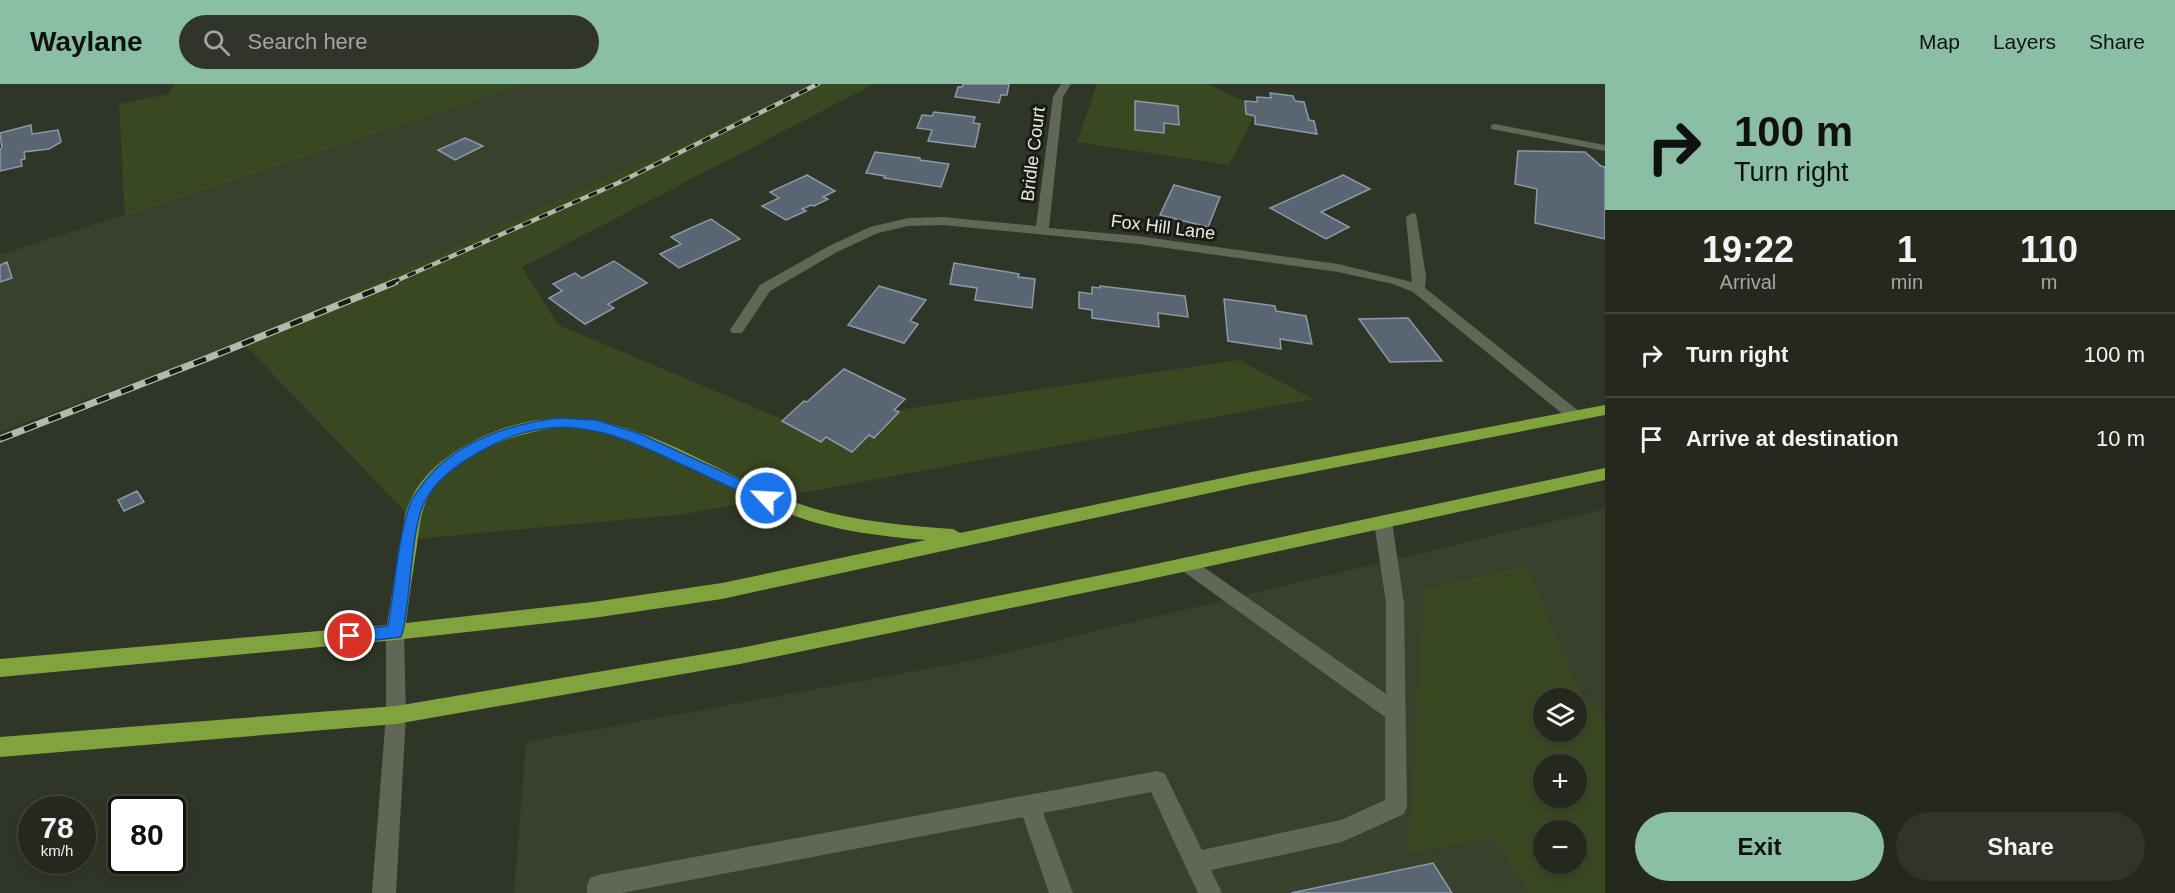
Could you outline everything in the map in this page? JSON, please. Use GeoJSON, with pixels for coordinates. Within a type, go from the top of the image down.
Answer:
{"type":"FeatureCollection","features":[{"type":"Feature","properties":{"kind":"highway"},"geometry":{"type":"LineString","coordinates":[[0,668],[395,632],[593,610],[722,591],[1251,478],[1605,410]]}},
{"type":"Feature","properties":{"kind":"highway"},"geometry":{"type":"LineString","coordinates":[[395,632],[417,502],[433,480],[450,463],[495,437],[532,426],[558,422],[596,425],[633,436],[766,498],[819,517],[876,530],[972,538]]}},
{"type":"Feature","properties":{"kind":"highway"},"geometry":{"type":"LineString","coordinates":[[0,747],[396,715],[740,656],[1186,564],[1605,474]]}},
{"type":"Feature","properties":{"kind":"street","name":"Bridle Court"},"geometry":{"type":"LineString","coordinates":[[1042,231],[1058,97],[1066,84]]}},
{"type":"Feature","properties":{"kind":"street"},"geometry":{"type":"LineString","coordinates":[[1495,127],[1605,148]]}},
{"type":"Feature","properties":{"kind":"street"},"geometry":{"type":"LineString","coordinates":[[1412,217],[1418,290]]}},
{"type":"Feature","properties":{"kind":"street","name":"Fox Hill Lane"},"geometry":{"type":"LineString","coordinates":[[737,330],[765,288],[833,249],[874,230],[908,222],[943,221],[1138,240],[1338,268],[1377,275],[1418,290],[1575,416]]}},
{"type":"Feature","properties":{"kind":"street"},"geometry":{"type":"LineString","coordinates":[[1196,862],[1342,831],[1396,806],[1395,603],[1383,522]]}},
{"type":"Feature","properties":{"kind":"street"},"geometry":{"type":"LineString","coordinates":[[1186,564],[1396,713]]}},
{"type":"Feature","properties":{"kind":"street"},"geometry":{"type":"LineString","coordinates":[[384,893],[396,715],[395,632]]}},
{"type":"Feature","properties":{"kind":"street"},"geometry":{"type":"LineString","coordinates":[[599,893],[598,886],[1157,781],[1210,893]]}},
{"type":"Feature","properties":{"kind":"street"},"geometry":{"type":"LineString","coordinates":[[1029,804],[1061,893]]}},
{"type":"Feature","properties":{"kind":"shaded area"},"geometry":{"type":"Polygon","coordinates":[[[527,84],[815,84],[242,342],[0,432],[0,255],[527,84]]]}},
{"type":"Feature","properties":{"kind":"shaded area"},"geometry":{"type":"Polygon","coordinates":[[[1605,509],[1605,721],[1587,699],[1587,688],[1579,688],[1527,566],[1408,854],[1491,838],[1530,893],[514,893],[526,742],[971,661],[1605,509]]]}},
{"type":"Feature","properties":{"kind":"green space"},"geometry":{"type":"Polygon","coordinates":[[[174,84],[527,84],[125,216],[119,104],[169,94],[174,84]]]}},
{"type":"Feature","properties":{"kind":"green space"},"geometry":{"type":"Polygon","coordinates":[[[815,84],[874,84],[522,267],[558,325],[796,425],[1239,360],[1313,399],[685,514],[406,540],[415,522],[242,342],[815,84]]]}},
{"type":"Feature","properties":{"kind":"green space"},"geometry":{"type":"Polygon","coordinates":[[[1097,84],[1208,84],[1258,108],[1229,165],[1077,142],[1097,84]]]}},
{"type":"Feature","properties":{"kind":"green space"},"geometry":{"type":"Polygon","coordinates":[[[1527,566],[1579,688],[1533,688],[1533,742],[1587,742],[1587,699],[1605,721],[1605,893],[1530,893],[1491,838],[1408,854],[1424,589],[1527,566]]]}},
{"type":"Feature","properties":{"kind":"building"},"geometry":{"type":"Polygon","coordinates":[[[963,84],[1009,84],[1007,95],[1001,95],[999,103],[955,97],[958,87],[962,87],[963,84]]]}},
{"type":"Feature","properties":{"kind":"building"},"geometry":{"type":"Polygon","coordinates":[[[1270,93],[1293,96],[1295,101],[1304,102],[1309,120],[1314,121],[1317,134],[1255,124],[1255,116],[1246,114],[1245,101],[1257,102],[1257,97],[1271,98],[1270,93]]]}},
{"type":"Feature","properties":{"kind":"building"},"geometry":{"type":"Polygon","coordinates":[[[1135,101],[1178,106],[1179,125],[1164,123],[1164,133],[1135,130],[1135,101]]]}},
{"type":"Feature","properties":{"kind":"building"},"geometry":{"type":"Polygon","coordinates":[[[934,112],[975,117],[973,123],[980,124],[975,147],[928,141],[932,130],[917,128],[922,115],[932,116],[934,112]]]}},
{"type":"Feature","properties":{"kind":"building"},"geometry":{"type":"Polygon","coordinates":[[[31,125],[32,134],[58,130],[61,142],[49,149],[24,152],[25,159],[21,160],[22,166],[0,171],[0,149],[2,148],[0,133],[31,125]]]}},
{"type":"Feature","properties":{"kind":"building"},"geometry":{"type":"Polygon","coordinates":[[[465,138],[483,146],[455,160],[438,150],[465,138]]]}},
{"type":"Feature","properties":{"kind":"building"},"geometry":{"type":"Polygon","coordinates":[[[1518,151],[1585,152],[1605,167],[1605,239],[1535,223],[1537,189],[1515,184],[1518,151]]]}},
{"type":"Feature","properties":{"kind":"building"},"geometry":{"type":"Polygon","coordinates":[[[875,152],[949,164],[941,187],[884,178],[885,176],[866,173],[875,152]]]}},
{"type":"Feature","properties":{"kind":"building"},"geometry":{"type":"Polygon","coordinates":[[[807,175],[835,191],[823,197],[828,199],[802,209],[806,211],[786,220],[762,206],[779,198],[770,192],[807,175]]]}},
{"type":"Feature","properties":{"kind":"building"},"geometry":{"type":"Polygon","coordinates":[[[1343,175],[1370,189],[1321,212],[1349,227],[1326,239],[1270,208],[1343,175]]]}},
{"type":"Feature","properties":{"kind":"building"},"geometry":{"type":"Polygon","coordinates":[[[1174,185],[1220,197],[1208,227],[1160,215],[1174,185]]]}},
{"type":"Feature","properties":{"kind":"building"},"geometry":{"type":"Polygon","coordinates":[[[711,219],[740,239],[679,268],[660,254],[681,244],[671,237],[711,219]]]}},
{"type":"Feature","properties":{"kind":"building"},"geometry":{"type":"Polygon","coordinates":[[[614,261],[647,283],[608,304],[614,308],[585,324],[549,298],[562,291],[553,284],[575,273],[582,278],[614,261]]]}},
{"type":"Feature","properties":{"kind":"building"},"geometry":{"type":"Polygon","coordinates":[[[7,262],[12,278],[0,282],[0,265],[7,262]]]}},
{"type":"Feature","properties":{"kind":"building"},"geometry":{"type":"Polygon","coordinates":[[[954,263],[1019,274],[1018,277],[1035,279],[1032,308],[975,300],[977,288],[950,284],[954,263]]]}},
{"type":"Feature","properties":{"kind":"building"},"geometry":{"type":"Polygon","coordinates":[[[879,286],[926,300],[910,321],[918,324],[904,343],[848,325],[879,286]]]}},
{"type":"Feature","properties":{"kind":"building"},"geometry":{"type":"Polygon","coordinates":[[[1100,286],[1185,296],[1188,317],[1158,313],[1159,327],[1092,318],[1092,310],[1079,308],[1079,292],[1092,294],[1092,287],[1100,288],[1100,286]]]}},
{"type":"Feature","properties":{"kind":"building"},"geometry":{"type":"Polygon","coordinates":[[[1224,299],[1275,306],[1276,311],[1306,316],[1312,344],[1280,339],[1281,349],[1228,341],[1224,299]]]}},
{"type":"Feature","properties":{"kind":"building"},"geometry":{"type":"Polygon","coordinates":[[[1408,318],[1442,361],[1390,362],[1359,319],[1408,318]]]}},
{"type":"Feature","properties":{"kind":"building"},"geometry":{"type":"Polygon","coordinates":[[[844,369],[905,399],[894,410],[899,412],[874,438],[869,435],[852,452],[826,437],[821,442],[782,421],[844,369]]]}},
{"type":"Feature","properties":{"kind":"building"},"geometry":{"type":"Polygon","coordinates":[[[137,491],[144,502],[124,511],[118,500],[137,491]]]}},
{"type":"Feature","properties":{"kind":"building"},"geometry":{"type":"Polygon","coordinates":[[[1433,863],[1452,893],[1291,893],[1433,863]]]}},
{"type":"Feature","properties":{"kind":"railway"},"geometry":{"type":"LineString","coordinates":[[391,283],[618,183],[818,84]]}},
{"type":"Feature","properties":{"kind":"railway"},"geometry":{"type":"LineString","coordinates":[[0,439],[395,282]]}},
{"type":"Feature","properties":{"kind":"route"},"geometry":{"type":"LineString","coordinates":[[350,636],[395,632],[417,502],[433,480],[450,463],[495,437],[532,426],[558,422],[596,425],[633,436],[766,498]]}}]}
